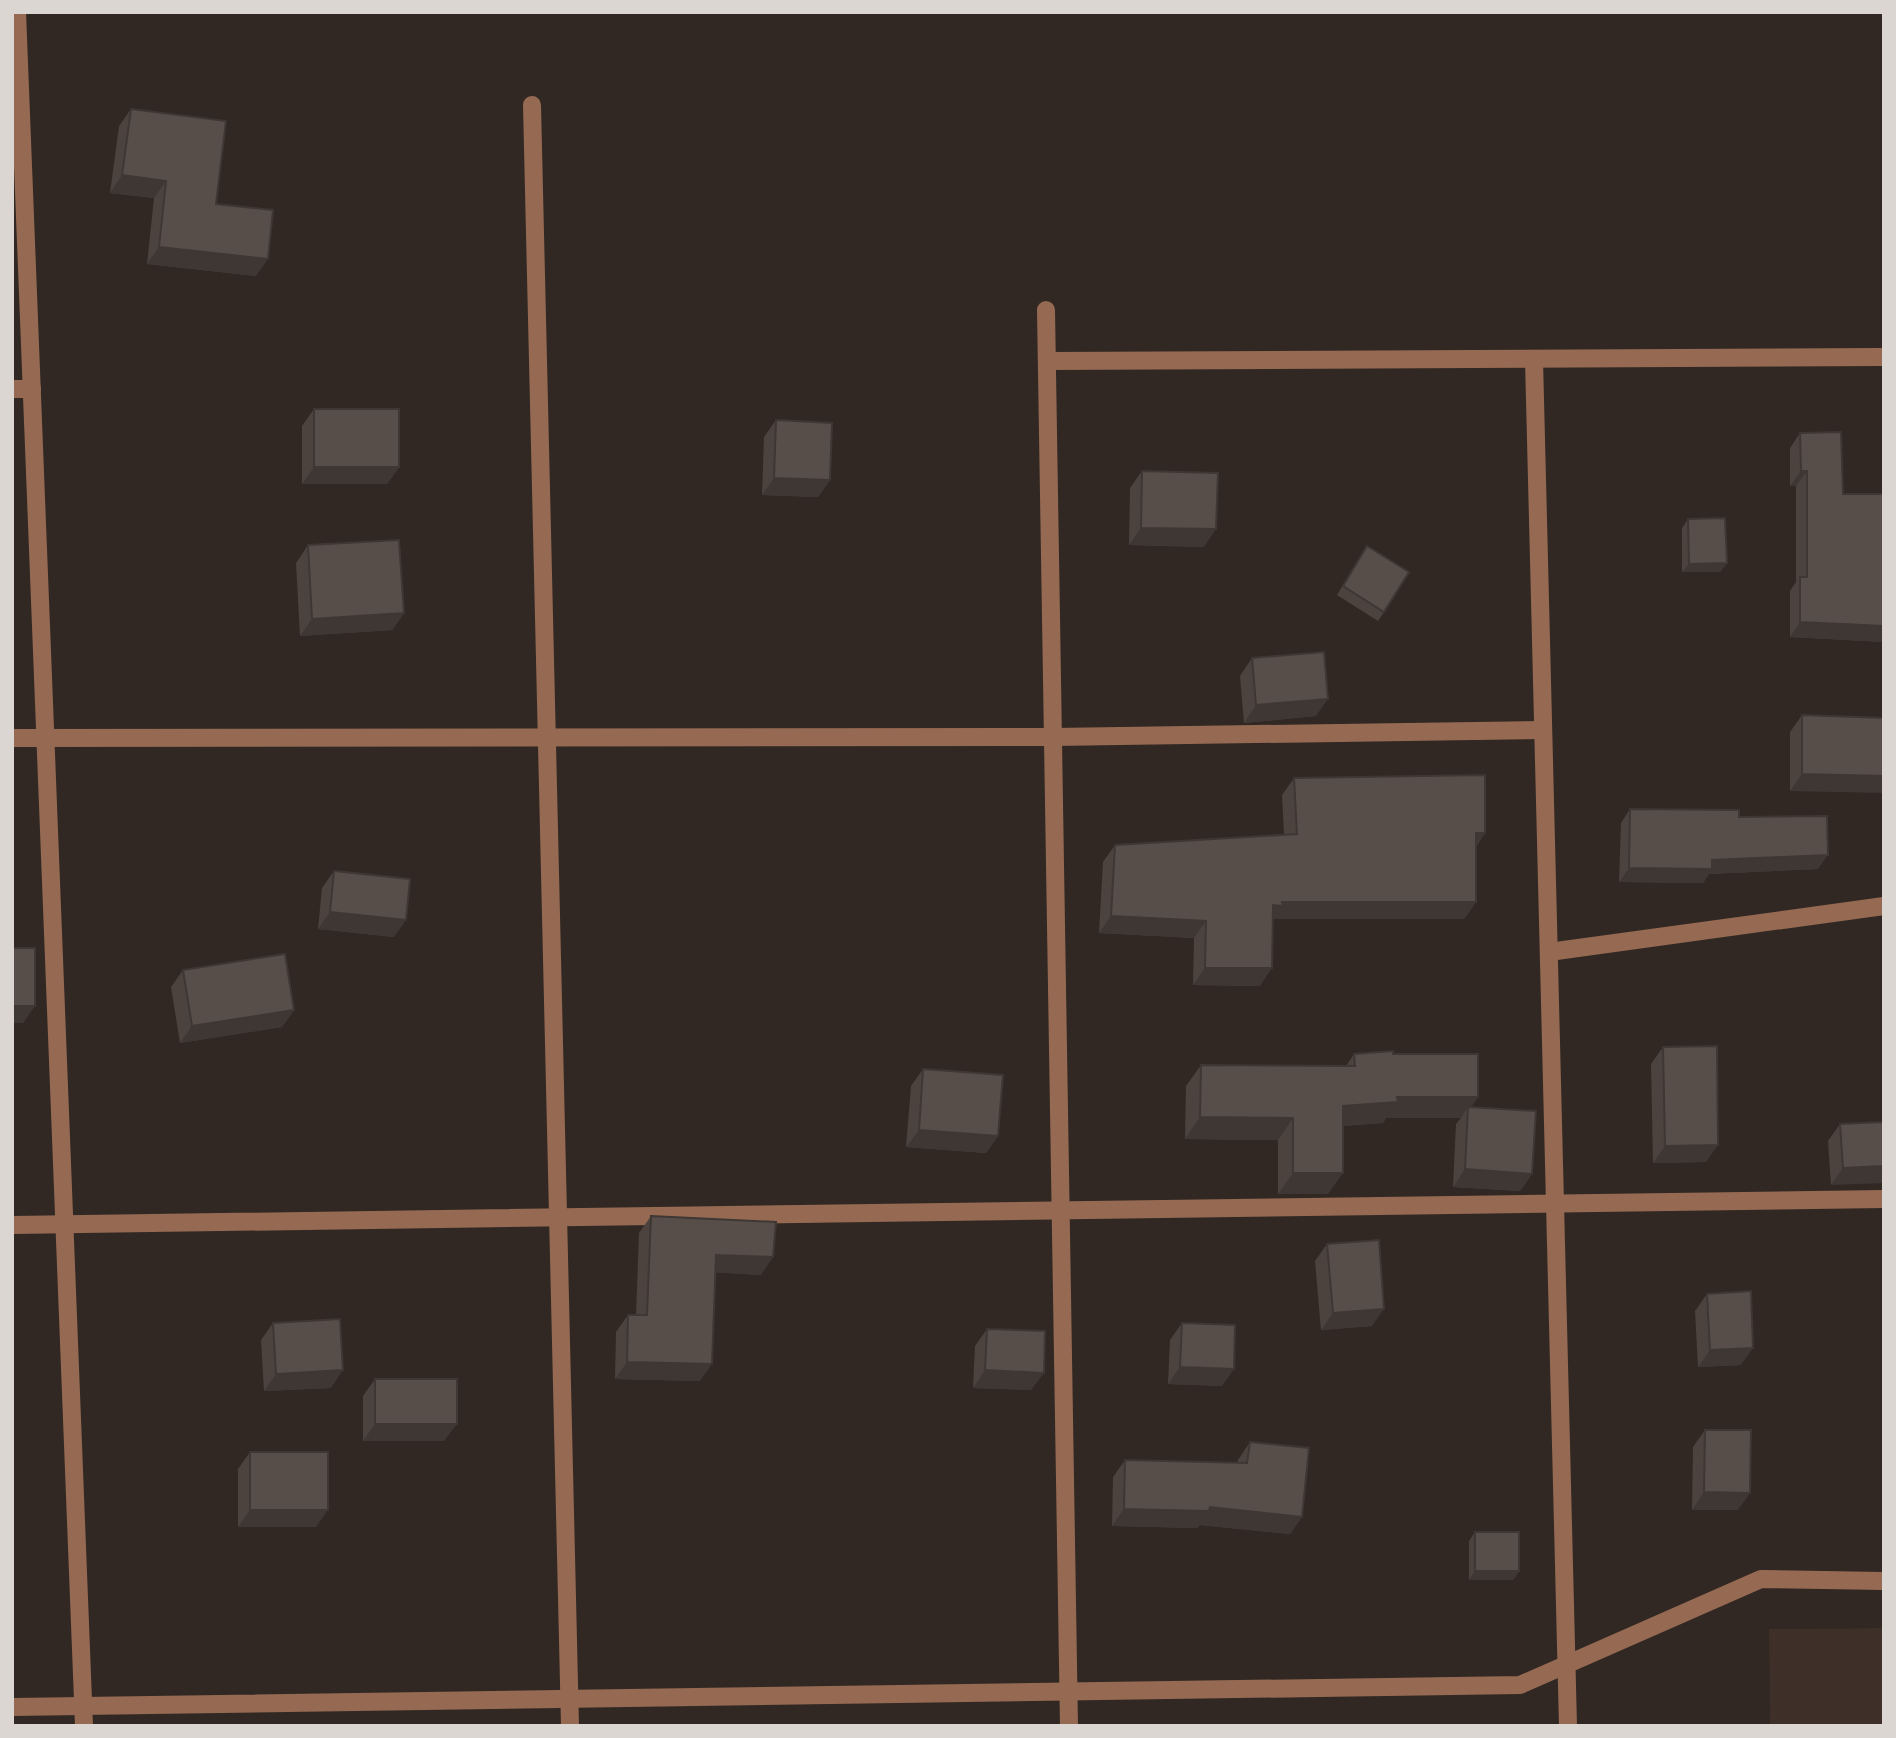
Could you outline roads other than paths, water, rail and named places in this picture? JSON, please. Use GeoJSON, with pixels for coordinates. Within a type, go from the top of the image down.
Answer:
{"type":"FeatureCollection","features":[{"type":"Feature","properties":{"kind":"street"},"geometry":{"type":"LineString","coordinates":[[17,12],[85,1726]]}},
{"type":"Feature","properties":{"kind":"street"},"geometry":{"type":"LineString","coordinates":[[532,105],[570,1726]]}},
{"type":"Feature","properties":{"kind":"street"},"geometry":{"type":"LineString","coordinates":[[1046,310],[1069,1726]]}},
{"type":"Feature","properties":{"kind":"street"},"geometry":{"type":"LineString","coordinates":[[1047,361],[1884,357]]}},
{"type":"Feature","properties":{"kind":"street"},"geometry":{"type":"LineString","coordinates":[[1534,359],[1568,1726]]}},
{"type":"Feature","properties":{"kind":"street"},"geometry":{"type":"LineString","coordinates":[[12,389],[32,389]]}},
{"type":"Feature","properties":{"kind":"street"},"geometry":{"type":"LineString","coordinates":[[12,738],[1053,737],[1543,730]]}},
{"type":"Feature","properties":{"kind":"street"},"geometry":{"type":"LineString","coordinates":[[1549,951],[1884,906]]}},
{"type":"Feature","properties":{"kind":"street"},"geometry":{"type":"LineString","coordinates":[[12,1226],[1884,1199]]}},
{"type":"Feature","properties":{"kind":"street"},"geometry":{"type":"LineString","coordinates":[[12,1707],[1520,1685],[1761,1578],[1884,1581]]}}]}
